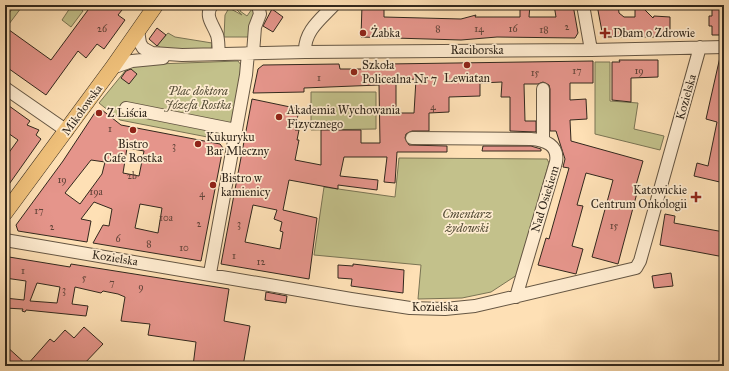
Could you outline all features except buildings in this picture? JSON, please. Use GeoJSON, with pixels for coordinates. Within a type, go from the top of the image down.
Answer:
{"type":"FeatureCollection","features":[{"type":"Feature","properties":{"kind":"main road","name":"Mikołowska"},"geometry":{"type":"LineString","coordinates":[[5,213],[112,68],[156,5]]}},
{"type":"Feature","properties":{"kind":"street"},"geometry":{"type":"LineString","coordinates":[[212,5],[208,12],[208,18],[217,34],[219,54]]}},
{"type":"Feature","properties":{"kind":"street"},"geometry":{"type":"LineString","coordinates":[[210,273],[255,27],[260,14],[258,5]]}},
{"type":"Feature","properties":{"kind":"street"},"geometry":{"type":"LineString","coordinates":[[305,52],[304,44],[309,32],[334,5]]}},
{"type":"Feature","properties":{"kind":"street"},"geometry":{"type":"LineString","coordinates":[[583,5],[591,50]]}},
{"type":"Feature","properties":{"kind":"street","name":"Raciborska"},"geometry":{"type":"LineString","coordinates":[[138,31],[140,43],[143,48],[161,54],[182,55],[724,47]]}},
{"type":"Feature","properties":{"kind":"street","name":"Kozielska"},"geometry":{"type":"LineString","coordinates":[[5,240],[210,273],[410,308],[445,309],[475,306],[636,268],[640,261],[700,47]]}},
{"type":"Feature","properties":{"kind":"street","name":"Raciborska"},"geometry":{"type":"LineString","coordinates":[[112,68],[132,62],[182,55]]}},
{"type":"Feature","properties":{"kind":"street"},"geometry":{"type":"LineString","coordinates":[[5,88],[66,130]]}},
{"type":"Feature","properties":{"kind":"street"},"geometry":{"type":"LineString","coordinates":[[412,138],[543,140],[543,89]]}},
{"type":"Feature","properties":{"kind":"street"},"geometry":{"type":"LineString","coordinates":[[126,108],[236,130]]}},
{"type":"Feature","properties":{"kind":"street","name":"Nad Osiekiem"},"geometry":{"type":"LineString","coordinates":[[516,297],[557,159],[557,154],[552,147],[543,140]]}},
{"type":"Feature","properties":{"kind":"green space"},"geometry":{"type":"Polygon","coordinates":[[[15,5],[21,8],[6,28],[5,19],[15,5]]]}},
{"type":"Feature","properties":{"kind":"green space"},"geometry":{"type":"Polygon","coordinates":[[[72,5],[76,5],[83,11],[71,27],[62,20],[72,5]]]}},
{"type":"Feature","properties":{"kind":"green space"},"geometry":{"type":"Polygon","coordinates":[[[232,5],[244,5],[240,11],[247,16],[254,6],[256,16],[248,37],[224,37],[225,15],[229,8],[242,15],[232,5]]]}},
{"type":"Feature","properties":{"kind":"green space"},"geometry":{"type":"Polygon","coordinates":[[[168,33],[175,37],[212,43],[211,50],[161,48],[157,45],[168,33]]]}},
{"type":"Feature","properties":{"kind":"green space","name":"Plac doktora Józefa Rostka"},"geometry":{"type":"Polygon","coordinates":[[[238,61],[241,65],[241,73],[228,141],[120,120],[99,103],[130,65],[238,61]]]}},
{"type":"Feature","properties":{"kind":"green space"},"geometry":{"type":"Polygon","coordinates":[[[595,62],[610,62],[610,101],[638,103],[634,129],[664,136],[660,150],[595,134],[595,62]]]}},
{"type":"Feature","properties":{"kind":"green space"},"geometry":{"type":"Polygon","coordinates":[[[311,92],[376,92],[376,129],[311,130],[311,92]]]}},
{"type":"Feature","properties":{"kind":"green space","name":"Cmentarz żydowski"},"geometry":{"type":"Polygon","coordinates":[[[399,158],[547,159],[549,163],[517,275],[491,292],[462,298],[418,299],[421,265],[314,255],[324,187],[395,197],[399,158]]]}},
{"type":"Feature","properties":{"kind":"place","name":"Żabka"},"geometry":{"type":"Point","coordinates":[363,33]}},
{"type":"Feature","properties":{"kind":"place","name":"Dbam o Zdrowie"},"geometry":{"type":"Point","coordinates":[605,33]}},
{"type":"Feature","properties":{"kind":"place","name":"Lewiatan"},"geometry":{"type":"Point","coordinates":[467,65]}},
{"type":"Feature","properties":{"kind":"place","name":"Szkoła Policealna Nr 7"},"geometry":{"type":"Point","coordinates":[354,72]}},
{"type":"Feature","properties":{"kind":"place","name":"Z Liścia"},"geometry":{"type":"Point","coordinates":[99,113]}},
{"type":"Feature","properties":{"kind":"place","name":"Akademia Wychowania Fizycznego"},"geometry":{"type":"Point","coordinates":[279,117]}},
{"type":"Feature","properties":{"kind":"place","name":"Bistro Cafe Rostka"},"geometry":{"type":"Point","coordinates":[133,130]}},
{"type":"Feature","properties":{"kind":"place","name":"Kukuryku Bar Mleczny"},"geometry":{"type":"Point","coordinates":[198,144]}},
{"type":"Feature","properties":{"kind":"place","name":"Bistro w kamienicy"},"geometry":{"type":"Point","coordinates":[213,185]}},
{"type":"Feature","properties":{"kind":"place","name":"Katowickie Centrum Onkologii"},"geometry":{"type":"Point","coordinates":[696,197]}}]}
